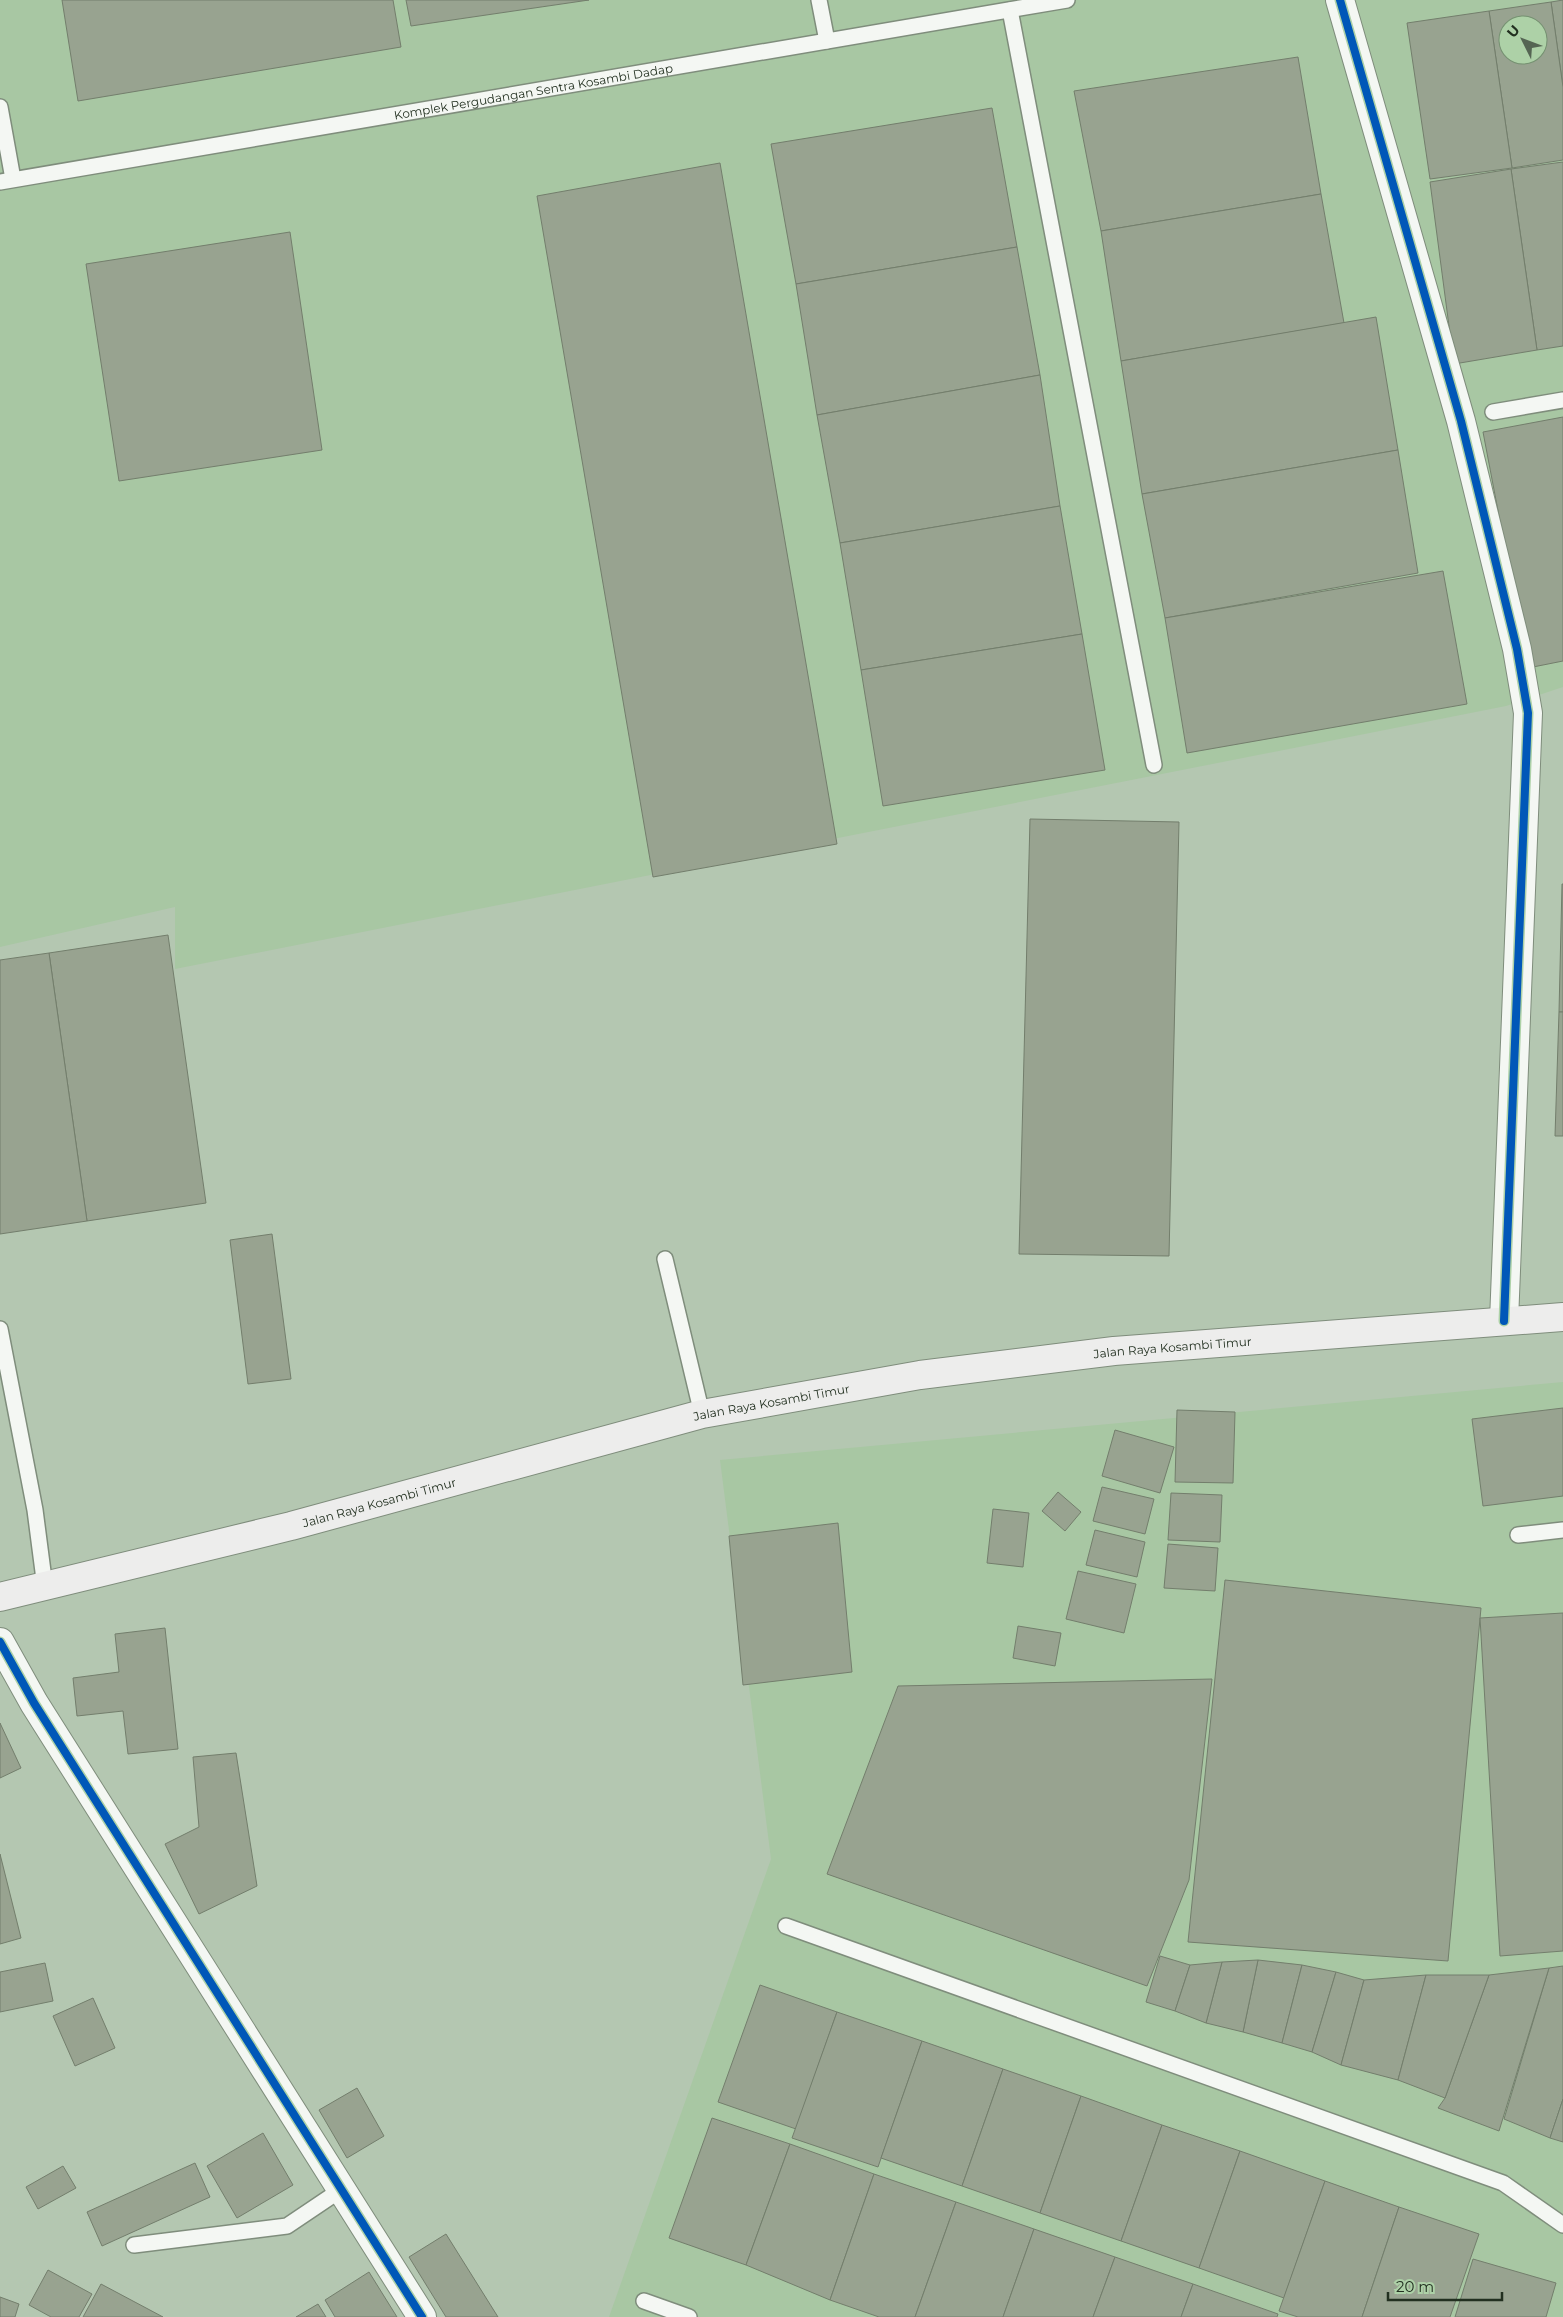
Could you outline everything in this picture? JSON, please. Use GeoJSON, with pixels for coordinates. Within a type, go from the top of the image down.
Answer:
{"type":"FeatureCollection","features":[{"type":"Feature","properties":{"kind":"main road","name":"Jalan Raya Kosambi Timur"},"geometry":{"type":"LineString","coordinates":[[0,1597],[291,1526],[702,1414],[920,1375],[1114,1351],[1563,1317]]}},
{"type":"Feature","properties":{"kind":"street"},"geometry":{"type":"LineString","coordinates":[[1340,0],[1461,421],[1517,649],[1528,713],[1504,1320]]}},
{"type":"Feature","properties":{"kind":"street"},"geometry":{"type":"LineString","coordinates":[[0,1642],[34,1703],[422,2317]]}},
{"type":"Feature","properties":{"kind":"lane"},"geometry":{"type":"LineString","coordinates":[[819,0],[827,41]]}},
{"type":"Feature","properties":{"kind":"lane","name":"Komplek Pergudangan Sentra Kosambi Dadap"},"geometry":{"type":"LineString","coordinates":[[6,181],[1067,0]]}},
{"type":"Feature","properties":{"kind":"lane"},"geometry":{"type":"LineString","coordinates":[[1010,10],[1154,765]]}},
{"type":"Feature","properties":{"kind":"lane"},"geometry":{"type":"LineString","coordinates":[[0,107],[6,181]]}},
{"type":"Feature","properties":{"kind":"lane"},"geometry":{"type":"LineString","coordinates":[[1493,412],[1563,400]]}},
{"type":"Feature","properties":{"kind":"lane"},"geometry":{"type":"LineString","coordinates":[[665,1259],[702,1414]]}},
{"type":"Feature","properties":{"kind":"lane"},"geometry":{"type":"LineString","coordinates":[[0,1329],[35,1510],[45,1587]]}},
{"type":"Feature","properties":{"kind":"lane"},"geometry":{"type":"LineString","coordinates":[[1518,1535],[1563,1530]]}},
{"type":"Feature","properties":{"kind":"lane"},"geometry":{"type":"LineString","coordinates":[[786,1926],[1503,2183],[1563,2225]]}},
{"type":"Feature","properties":{"kind":"lane"},"geometry":{"type":"LineString","coordinates":[[134,2245],[287,2226],[342,2190]]}},
{"type":"Feature","properties":{"kind":"lane"},"geometry":{"type":"LineString","coordinates":[[644,2301],[689,2317]]}},
{"type":"Feature","properties":{"kind":"shaded area"},"geometry":{"type":"Polygon","coordinates":[[[0,0],[1563,0],[1563,687],[1506,706],[175,969],[175,907],[0,947],[0,0]]]}},
{"type":"Feature","properties":{"kind":"shaded area"},"geometry":{"type":"Polygon","coordinates":[[[1563,1382],[1563,2317],[609,2317],[771,1859],[720,1460],[1563,1382]]]}},
{"type":"Feature","properties":{"kind":"building"},"geometry":{"type":"Polygon","coordinates":[[[62,0],[393,0],[401,47],[78,101],[62,0]]]}},
{"type":"Feature","properties":{"kind":"building"},"geometry":{"type":"Polygon","coordinates":[[[406,0],[589,0],[411,26],[406,0]]]}},
{"type":"Feature","properties":{"kind":"building"},"geometry":{"type":"Polygon","coordinates":[[[1563,0],[1563,87],[1551,2],[1563,0]]]}},
{"type":"Feature","properties":{"kind":"building"},"geometry":{"type":"Polygon","coordinates":[[[1551,2],[1563,87],[1563,160],[1512,168],[1489,11],[1551,2]]]}},
{"type":"Feature","properties":{"kind":"building"},"geometry":{"type":"Polygon","coordinates":[[[1489,11],[1512,168],[1430,179],[1407,23],[1489,11]]]}},
{"type":"Feature","properties":{"kind":"building"},"geometry":{"type":"Polygon","coordinates":[[[1298,57],[1321,194],[1101,231],[1074,91],[1298,57]]]}},
{"type":"Feature","properties":{"kind":"building"},"geometry":{"type":"Polygon","coordinates":[[[992,108],[1017,247],[796,284],[771,144],[992,108]]]}},
{"type":"Feature","properties":{"kind":"building"},"geometry":{"type":"Polygon","coordinates":[[[1563,162],[1563,346],[1537,350],[1511,169],[1563,162]]]}},
{"type":"Feature","properties":{"kind":"building"},"geometry":{"type":"Polygon","coordinates":[[[720,163],[837,844],[653,877],[537,196],[720,163]]]}},
{"type":"Feature","properties":{"kind":"building"},"geometry":{"type":"Polygon","coordinates":[[[1511,169],[1537,350],[1454,364],[1430,182],[1511,169]]]}},
{"type":"Feature","properties":{"kind":"building"},"geometry":{"type":"Polygon","coordinates":[[[1321,194],[1344,323],[1121,361],[1101,231],[1321,194]]]}},
{"type":"Feature","properties":{"kind":"building"},"geometry":{"type":"Polygon","coordinates":[[[290,232],[322,450],[119,481],[86,264],[290,232]]]}},
{"type":"Feature","properties":{"kind":"building"},"geometry":{"type":"Polygon","coordinates":[[[1017,247],[1040,375],[817,415],[796,284],[1017,247]]]}},
{"type":"Feature","properties":{"kind":"building"},"geometry":{"type":"Polygon","coordinates":[[[1376,317],[1398,450],[1142,494],[1121,361],[1376,317]]]}},
{"type":"Feature","properties":{"kind":"building"},"geometry":{"type":"Polygon","coordinates":[[[1040,375],[1060,506],[840,543],[817,415],[1040,375]]]}},
{"type":"Feature","properties":{"kind":"building"},"geometry":{"type":"Polygon","coordinates":[[[1563,417],[1563,661],[1528,668],[1483,432],[1563,417]]]}},
{"type":"Feature","properties":{"kind":"building"},"geometry":{"type":"Polygon","coordinates":[[[1398,450],[1418,573],[1165,618],[1142,494],[1398,450]]]}},
{"type":"Feature","properties":{"kind":"building"},"geometry":{"type":"Polygon","coordinates":[[[1060,506],[1082,634],[861,670],[840,543],[1060,506]]]}},
{"type":"Feature","properties":{"kind":"building"},"geometry":{"type":"Polygon","coordinates":[[[1443,571],[1467,704],[1187,753],[1165,618],[1443,571]]]}},
{"type":"Feature","properties":{"kind":"building"},"geometry":{"type":"Polygon","coordinates":[[[1082,634],[1105,770],[883,806],[861,670],[1082,634]]]}},
{"type":"Feature","properties":{"kind":"building"},"geometry":{"type":"Polygon","coordinates":[[[1030,819],[1179,822],[1169,1256],[1019,1254],[1030,819]]]}},
{"type":"Feature","properties":{"kind":"building"},"geometry":{"type":"Polygon","coordinates":[[[1562,884],[1563,1012],[1559,1012],[1562,884]]]}},
{"type":"Feature","properties":{"kind":"building"},"geometry":{"type":"Polygon","coordinates":[[[168,935],[206,1203],[87,1221],[49,953],[168,935]]]}},
{"type":"Feature","properties":{"kind":"building"},"geometry":{"type":"Polygon","coordinates":[[[49,953],[87,1221],[0,1234],[0,960],[49,953]]]}},
{"type":"Feature","properties":{"kind":"building"},"geometry":{"type":"Polygon","coordinates":[[[1559,1012],[1563,1012],[1563,1136],[1555,1136],[1559,1012]]]}},
{"type":"Feature","properties":{"kind":"building"},"geometry":{"type":"Polygon","coordinates":[[[272,1234],[291,1379],[248,1384],[230,1240],[272,1234]]]}},
{"type":"Feature","properties":{"kind":"building"},"geometry":{"type":"Polygon","coordinates":[[[1563,1408],[1563,1496],[1483,1506],[1472,1419],[1563,1408]]]}},
{"type":"Feature","properties":{"kind":"building"},"geometry":{"type":"Polygon","coordinates":[[[1177,1410],[1235,1412],[1233,1483],[1175,1482],[1177,1410]]]}},
{"type":"Feature","properties":{"kind":"building"},"geometry":{"type":"Polygon","coordinates":[[[1115,1430],[1174,1447],[1160,1493],[1102,1476],[1115,1430]]]}},
{"type":"Feature","properties":{"kind":"building"},"geometry":{"type":"Polygon","coordinates":[[[1102,1487],[1154,1499],[1145,1534],[1093,1521],[1102,1487]]]}},
{"type":"Feature","properties":{"kind":"building"},"geometry":{"type":"Polygon","coordinates":[[[1058,1492],[1081,1512],[1065,1531],[1042,1511],[1058,1492]]]}},
{"type":"Feature","properties":{"kind":"building"},"geometry":{"type":"Polygon","coordinates":[[[1171,1493],[1222,1495],[1220,1542],[1168,1540],[1171,1493]]]}},
{"type":"Feature","properties":{"kind":"building"},"geometry":{"type":"Polygon","coordinates":[[[993,1509],[1029,1513],[1023,1567],[987,1563],[993,1509]]]}},
{"type":"Feature","properties":{"kind":"building"},"geometry":{"type":"Polygon","coordinates":[[[838,1523],[852,1672],[743,1685],[729,1536],[838,1523]]]}},
{"type":"Feature","properties":{"kind":"building"},"geometry":{"type":"Polygon","coordinates":[[[1095,1530],[1145,1542],[1137,1577],[1086,1565],[1095,1530]]]}},
{"type":"Feature","properties":{"kind":"building"},"geometry":{"type":"Polygon","coordinates":[[[1168,1544],[1218,1548],[1215,1591],[1164,1588],[1168,1544]]]}},
{"type":"Feature","properties":{"kind":"building"},"geometry":{"type":"Polygon","coordinates":[[[1078,1571],[1136,1584],[1124,1633],[1066,1619],[1078,1571]]]}},
{"type":"Feature","properties":{"kind":"building"},"geometry":{"type":"Polygon","coordinates":[[[1225,1580],[1481,1608],[1448,1961],[1188,1942],[1225,1580]]]}},
{"type":"Feature","properties":{"kind":"building"},"geometry":{"type":"Polygon","coordinates":[[[1563,1613],[1563,1951],[1500,1956],[1480,1618],[1563,1613]]]}},
{"type":"Feature","properties":{"kind":"building"},"geometry":{"type":"Polygon","coordinates":[[[1018,1626],[1061,1633],[1055,1666],[1013,1658],[1018,1626]]]}},
{"type":"Feature","properties":{"kind":"building"},"geometry":{"type":"Polygon","coordinates":[[[165,1628],[178,1749],[128,1754],[123,1711],[77,1716],[73,1678],[119,1672],[115,1634],[165,1628]]]}},
{"type":"Feature","properties":{"kind":"building"},"geometry":{"type":"Polygon","coordinates":[[[1212,1679],[1189,1880],[1147,1986],[827,1874],[898,1686],[1212,1679]]]}},
{"type":"Feature","properties":{"kind":"building"},"geometry":{"type":"Polygon","coordinates":[[[0,1723],[21,1768],[0,1778],[0,1723]]]}},
{"type":"Feature","properties":{"kind":"building"},"geometry":{"type":"Polygon","coordinates":[[[236,1753],[257,1886],[199,1914],[165,1844],[199,1827],[193,1757],[236,1753]]]}},
{"type":"Feature","properties":{"kind":"building"},"geometry":{"type":"Polygon","coordinates":[[[0,1854],[21,1938],[0,1944],[0,1854]]]}},
{"type":"Feature","properties":{"kind":"building"},"geometry":{"type":"Polygon","coordinates":[[[1160,1956],[1190,1965],[1175,2011],[1146,2002],[1160,1956]]]}},
{"type":"Feature","properties":{"kind":"building"},"geometry":{"type":"Polygon","coordinates":[[[1258,1960],[1302,1965],[1282,2043],[1243,2032],[1258,1960]]]}},
{"type":"Feature","properties":{"kind":"building"},"geometry":{"type":"Polygon","coordinates":[[[1258,1960],[1243,2032],[1206,2023],[1222,1962],[1258,1960]]]}},
{"type":"Feature","properties":{"kind":"building"},"geometry":{"type":"Polygon","coordinates":[[[1222,1962],[1206,2023],[1175,2011],[1190,1965],[1222,1962]]]}},
{"type":"Feature","properties":{"kind":"building"},"geometry":{"type":"Polygon","coordinates":[[[45,1963],[53,2001],[0,2012],[0,1972],[45,1963]]]}},
{"type":"Feature","properties":{"kind":"building"},"geometry":{"type":"Polygon","coordinates":[[[1302,1965],[1336,1972],[1312,2052],[1282,2043],[1302,1965]]]}},
{"type":"Feature","properties":{"kind":"building"},"geometry":{"type":"Polygon","coordinates":[[[1563,1966],[1563,2099],[1550,2138],[1504,2119],[1549,1968],[1563,1966]]]}},
{"type":"Feature","properties":{"kind":"building"},"geometry":{"type":"Polygon","coordinates":[[[1549,1968],[1499,2131],[1438,2108],[1445,2098],[1489,1975],[1549,1968]]]}},
{"type":"Feature","properties":{"kind":"building"},"geometry":{"type":"Polygon","coordinates":[[[1336,1972],[1364,1980],[1341,2065],[1312,2052],[1336,1972]]]}},
{"type":"Feature","properties":{"kind":"building"},"geometry":{"type":"Polygon","coordinates":[[[1426,1975],[1398,2080],[1341,2065],[1364,1980],[1426,1975]]]}},
{"type":"Feature","properties":{"kind":"building"},"geometry":{"type":"Polygon","coordinates":[[[1426,1975],[1489,1975],[1445,2098],[1398,2080],[1426,1975]]]}},
{"type":"Feature","properties":{"kind":"building"},"geometry":{"type":"Polygon","coordinates":[[[760,1985],[837,2012],[796,2129],[718,2102],[760,1985]]]}},
{"type":"Feature","properties":{"kind":"building"},"geometry":{"type":"Polygon","coordinates":[[[93,1998],[115,2048],[75,2066],[53,2016],[93,1998]]]}},
{"type":"Feature","properties":{"kind":"building"},"geometry":{"type":"Polygon","coordinates":[[[837,2012],[922,2041],[878,2167],[792,2138],[837,2012]]]}},
{"type":"Feature","properties":{"kind":"building"},"geometry":{"type":"Polygon","coordinates":[[[922,2041],[1003,2069],[962,2186],[881,2158],[922,2041]]]}},
{"type":"Feature","properties":{"kind":"building"},"geometry":{"type":"Polygon","coordinates":[[[1003,2069],[1081,2096],[1040,2213],[962,2186],[1003,2069]]]}},
{"type":"Feature","properties":{"kind":"building"},"geometry":{"type":"Polygon","coordinates":[[[357,2088],[384,2136],[347,2158],[319,2110],[357,2088]]]}},
{"type":"Feature","properties":{"kind":"building"},"geometry":{"type":"Polygon","coordinates":[[[1081,2096],[1162,2125],[1121,2241],[1040,2213],[1081,2096]]]}},
{"type":"Feature","properties":{"kind":"building"},"geometry":{"type":"Polygon","coordinates":[[[1563,2099],[1563,2142],[1550,2138],[1563,2099]]]}},
{"type":"Feature","properties":{"kind":"building"},"geometry":{"type":"Polygon","coordinates":[[[712,2118],[790,2144],[746,2265],[669,2238],[712,2118]]]}},
{"type":"Feature","properties":{"kind":"building"},"geometry":{"type":"Polygon","coordinates":[[[1162,2125],[1240,2151],[1199,2268],[1121,2241],[1162,2125]]]}},
{"type":"Feature","properties":{"kind":"building"},"geometry":{"type":"Polygon","coordinates":[[[263,2133],[293,2185],[237,2218],[207,2166],[263,2133]]]}},
{"type":"Feature","properties":{"kind":"building"},"geometry":{"type":"Polygon","coordinates":[[[790,2144],[874,2174],[830,2300],[746,2265],[790,2144]]]}},
{"type":"Feature","properties":{"kind":"building"},"geometry":{"type":"Polygon","coordinates":[[[1240,2151],[1325,2181],[1284,2298],[1199,2268],[1240,2151]]]}},
{"type":"Feature","properties":{"kind":"building"},"geometry":{"type":"Polygon","coordinates":[[[195,2163],[210,2197],[102,2246],[87,2212],[195,2163]]]}},
{"type":"Feature","properties":{"kind":"building"},"geometry":{"type":"Polygon","coordinates":[[[63,2166],[76,2188],[38,2209],[26,2187],[63,2166]]]}},
{"type":"Feature","properties":{"kind":"building"},"geometry":{"type":"Polygon","coordinates":[[[874,2174],[956,2202],[915,2317],[879,2317],[830,2300],[874,2174]]]}},
{"type":"Feature","properties":{"kind":"building"},"geometry":{"type":"Polygon","coordinates":[[[1325,2181],[1399,2207],[1362,2317],[1298,2317],[1279,2311],[1325,2181]]]}},
{"type":"Feature","properties":{"kind":"building"},"geometry":{"type":"Polygon","coordinates":[[[956,2202],[1034,2229],[1003,2317],[915,2317],[956,2202]]]}},
{"type":"Feature","properties":{"kind":"building"},"geometry":{"type":"Polygon","coordinates":[[[1399,2207],[1479,2234],[1450,2317],[1362,2317],[1399,2207]]]}},
{"type":"Feature","properties":{"kind":"building"},"geometry":{"type":"Polygon","coordinates":[[[1034,2229],[1115,2257],[1093,2317],[1003,2317],[1034,2229]]]}},
{"type":"Feature","properties":{"kind":"building"},"geometry":{"type":"Polygon","coordinates":[[[446,2234],[498,2317],[446,2317],[409,2257],[446,2234]]]}},
{"type":"Feature","properties":{"kind":"building"},"geometry":{"type":"Polygon","coordinates":[[[1115,2257],[1193,2284],[1181,2317],[1093,2317],[1115,2257]]]}},
{"type":"Feature","properties":{"kind":"building"},"geometry":{"type":"Polygon","coordinates":[[[1473,2259],[1556,2283],[1546,2317],[1455,2317],[1473,2259]]]}},
{"type":"Feature","properties":{"kind":"building"},"geometry":{"type":"Polygon","coordinates":[[[48,2270],[92,2294],[79,2317],[51,2317],[29,2305],[48,2270]]]}},
{"type":"Feature","properties":{"kind":"building"},"geometry":{"type":"Polygon","coordinates":[[[369,2272],[397,2317],[335,2317],[325,2300],[369,2272]]]}},
{"type":"Feature","properties":{"kind":"building"},"geometry":{"type":"Polygon","coordinates":[[[101,2284],[163,2317],[83,2317],[101,2284]]]}},
{"type":"Feature","properties":{"kind":"building"},"geometry":{"type":"Polygon","coordinates":[[[1193,2284],[1278,2314],[1277,2317],[1181,2317],[1193,2284]]]}},
{"type":"Feature","properties":{"kind":"building"},"geometry":{"type":"Polygon","coordinates":[[[0,2297],[19,2304],[15,2317],[0,2317],[0,2297]]]}},
{"type":"Feature","properties":{"kind":"building"},"geometry":{"type":"Polygon","coordinates":[[[318,2304],[326,2317],[296,2317],[318,2304]]]}},
{"type":"Feature","properties":{"kind":"cycle path"},"geometry":{"type":"LineString","coordinates":[[1340,0],[1461,421],[1517,649],[1528,713],[1504,1321]]}},
{"type":"Feature","properties":{"kind":"cycle path"},"geometry":{"type":"LineString","coordinates":[[0,1642],[34,1703],[422,2317]]}}]}
